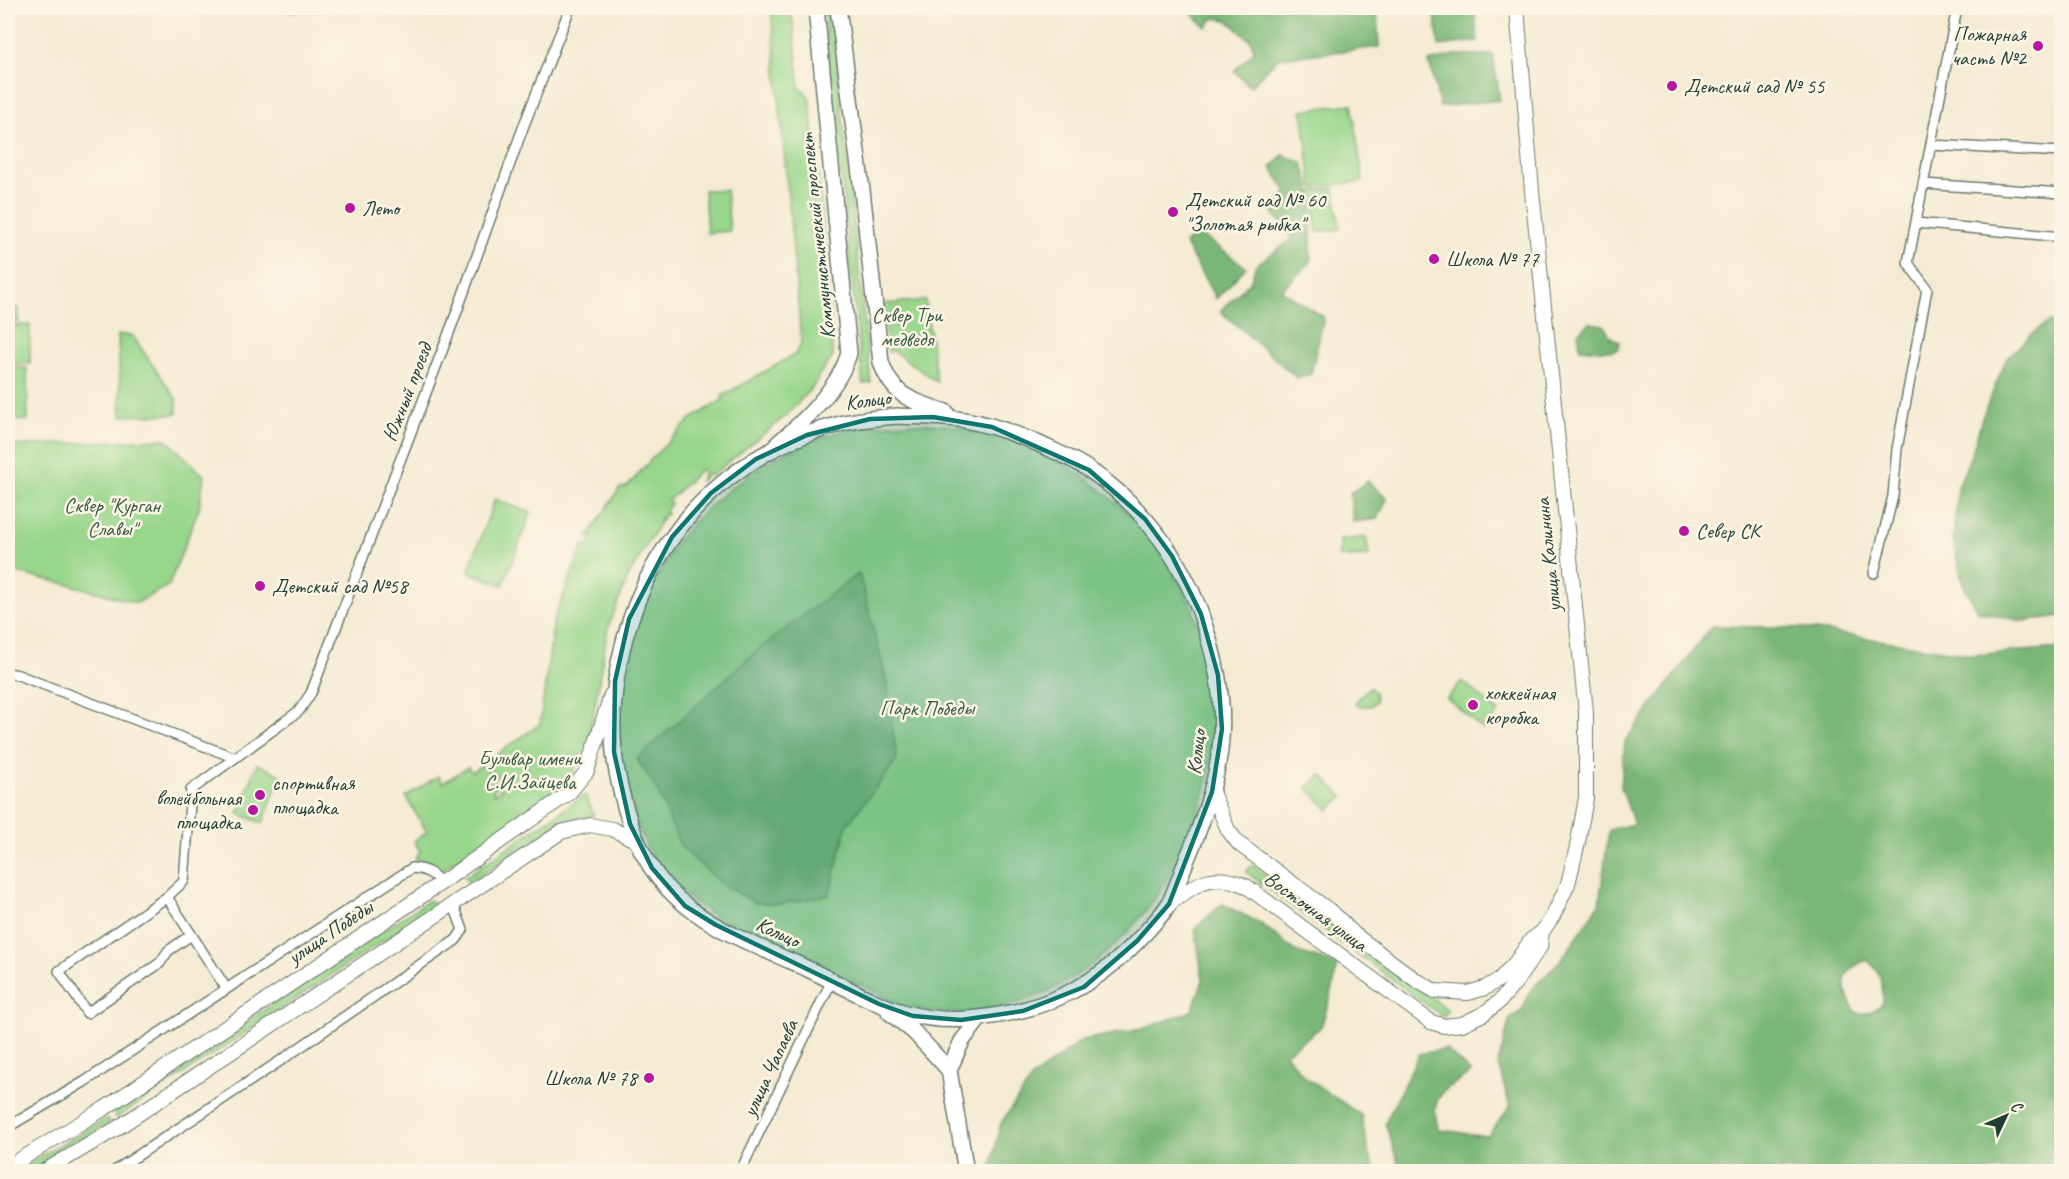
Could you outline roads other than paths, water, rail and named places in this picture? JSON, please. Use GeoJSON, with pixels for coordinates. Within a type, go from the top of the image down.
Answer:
{"type":"FeatureCollection","features":[{"type":"Feature","properties":{"kind":"main road","name":"Коммунистический проспект"},"geometry":{"type":"LineString","coordinates":[[756,459],[802,422],[818,404],[843,370],[849,353],[816,8]]}},
{"type":"Feature","properties":{"kind":"main road"},"geometry":{"type":"LineString","coordinates":[[838,8],[862,190],[881,362],[896,390],[916,403],[968,421]]}},
{"type":"Feature","properties":{"kind":"main road","name":"улица Калинина"},"geometry":{"type":"LineString","coordinates":[[1431,1022],[1444,1026],[1462,1024],[1483,1014],[1499,1002],[1540,947],[1542,932],[1553,916],[1568,884],[1586,798],[1586,712],[1532,191],[1517,8]]}},
{"type":"Feature","properties":{"kind":"main road","name":"Кольцо"},"geometry":{"type":"LineString","coordinates":[[897,416],[968,421],[1016,434],[1068,457],[1114,489],[1145,519],[1173,556],[1191,588],[1201,614],[1218,675],[1222,729],[1212,792],[1168,904],[1118,960],[1084,987],[1023,1011],[981,1018],[928,1020],[879,1005],[733,934],[686,906],[665,886],[647,861],[625,809],[615,765],[613,728],[615,681],[629,619],[648,576],[672,537],[711,493],[756,459],[807,435],[842,423],[897,416]]}},
{"type":"Feature","properties":{"kind":"main road","name":"улица Победы"},"geometry":{"type":"LineString","coordinates":[[8,1167],[114,1101],[441,883],[569,793],[587,771],[615,681]]}},
{"type":"Feature","properties":{"kind":"main road"},"geometry":{"type":"LineString","coordinates":[[1212,792],[1228,830],[1239,844],[1334,914],[1371,947],[1435,991],[1468,993],[1485,988],[1500,979],[1531,940],[1542,932]]}},
{"type":"Feature","properties":{"kind":"main road"},"geometry":{"type":"LineString","coordinates":[[43,1172],[117,1128],[561,832],[590,825],[612,829],[637,841]]}},
{"type":"Feature","properties":{"kind":"main road","name":"Восточная улица"},"geometry":{"type":"LineString","coordinates":[[1168,904],[1198,884],[1214,879],[1230,879],[1238,882],[1431,1022]]}},
{"type":"Feature","properties":{"kind":"main road"},"geometry":{"type":"LineString","coordinates":[[441,883],[453,903]]}},
{"type":"Feature","properties":{"kind":"main road"},"geometry":{"type":"LineString","coordinates":[[879,1005],[915,1032],[949,1070],[966,1172]]}},
{"type":"Feature","properties":{"kind":"main road"},"geometry":{"type":"LineString","coordinates":[[949,1070],[962,1041],[981,1018]]}},
{"type":"Feature","properties":{"kind":"street","name":"Южный проезд"},"geometry":{"type":"LineString","coordinates":[[191,935],[168,951],[160,963],[87,1013],[59,971],[167,897],[184,881],[191,790],[233,757],[303,708],[311,693],[570,8]]}},
{"type":"Feature","properties":{"kind":"street"},"geometry":{"type":"LineString","coordinates":[[1874,573],[1893,496],[1897,449],[1927,289],[1908,263],[1957,8]]}},
{"type":"Feature","properties":{"kind":"street"},"geometry":{"type":"LineString","coordinates":[[1931,145],[2061,152]]}},
{"type":"Feature","properties":{"kind":"street"},"geometry":{"type":"LineString","coordinates":[[1923,184],[2061,193]]}},
{"type":"Feature","properties":{"kind":"street"},"geometry":{"type":"LineString","coordinates":[[1916,223],[2061,237]]}},
{"type":"Feature","properties":{"kind":"street"},"geometry":{"type":"LineString","coordinates":[[8,673],[233,757]]}},
{"type":"Feature","properties":{"kind":"street"},"geometry":{"type":"LineString","coordinates":[[8,1127],[84,1082],[412,868],[424,869],[436,876],[441,883]]}},
{"type":"Feature","properties":{"kind":"street"},"geometry":{"type":"LineString","coordinates":[[167,897],[226,988]]}},
{"type":"Feature","properties":{"kind":"street"},"geometry":{"type":"LineString","coordinates":[[113,1172],[284,1059],[456,940],[463,930],[453,903]]}},
{"type":"Feature","properties":{"kind":"street","name":"улица Чапаева"},"geometry":{"type":"LineString","coordinates":[[740,1172],[831,980]]}},
{"type":"Feature","properties":{"kind":"place","name":"Пожарная часть №2"},"geometry":{"type":"Point","coordinates":[2038,46]}},
{"type":"Feature","properties":{"kind":"place","name":"Детский сад № 55"},"geometry":{"type":"Point","coordinates":[1672,86]}},
{"type":"Feature","properties":{"kind":"place","name":"Лето"},"geometry":{"type":"Point","coordinates":[350,208]}},
{"type":"Feature","properties":{"kind":"place","name":"Детский сад № 60 \"Золотая рыбка\""},"geometry":{"type":"Point","coordinates":[1173,212]}},
{"type":"Feature","properties":{"kind":"place","name":"Школа № 77"},"geometry":{"type":"Point","coordinates":[1434,259]}},
{"type":"Feature","properties":{"kind":"place","name":"Север СК"},"geometry":{"type":"Point","coordinates":[1684,531]}},
{"type":"Feature","properties":{"kind":"place","name":"Детский сад №58"},"geometry":{"type":"Point","coordinates":[260,586]}},
{"type":"Feature","properties":{"kind":"place","name":"хоккейная коробка"},"geometry":{"type":"Point","coordinates":[1473,705]}},
{"type":"Feature","properties":{"kind":"place","name":"спортивная площадка"},"geometry":{"type":"Point","coordinates":[260,795]}},
{"type":"Feature","properties":{"kind":"place","name":"волейбольная площадка"},"geometry":{"type":"Point","coordinates":[253,810]}},
{"type":"Feature","properties":{"kind":"place","name":"Школа № 78"},"geometry":{"type":"Point","coordinates":[649,1078]}},
{"type":"Feature","properties":{"kind":"park label","name":"Сквер Три медведя"},"geometry":{"type":"Point","coordinates":[907,327]}},
{"type":"Feature","properties":{"kind":"park label","name":"Сквер \"Курган Славы\""},"geometry":{"type":"Point","coordinates":[112,517]}},
{"type":"Feature","properties":{"kind":"park label","name":"Парк Победы"},"geometry":{"type":"Point","coordinates":[927,708]}},
{"type":"Feature","properties":{"kind":"park label","name":"Бульвар имени С.И.Зайцева"},"geometry":{"type":"Point","coordinates":[530,770]}}]}
